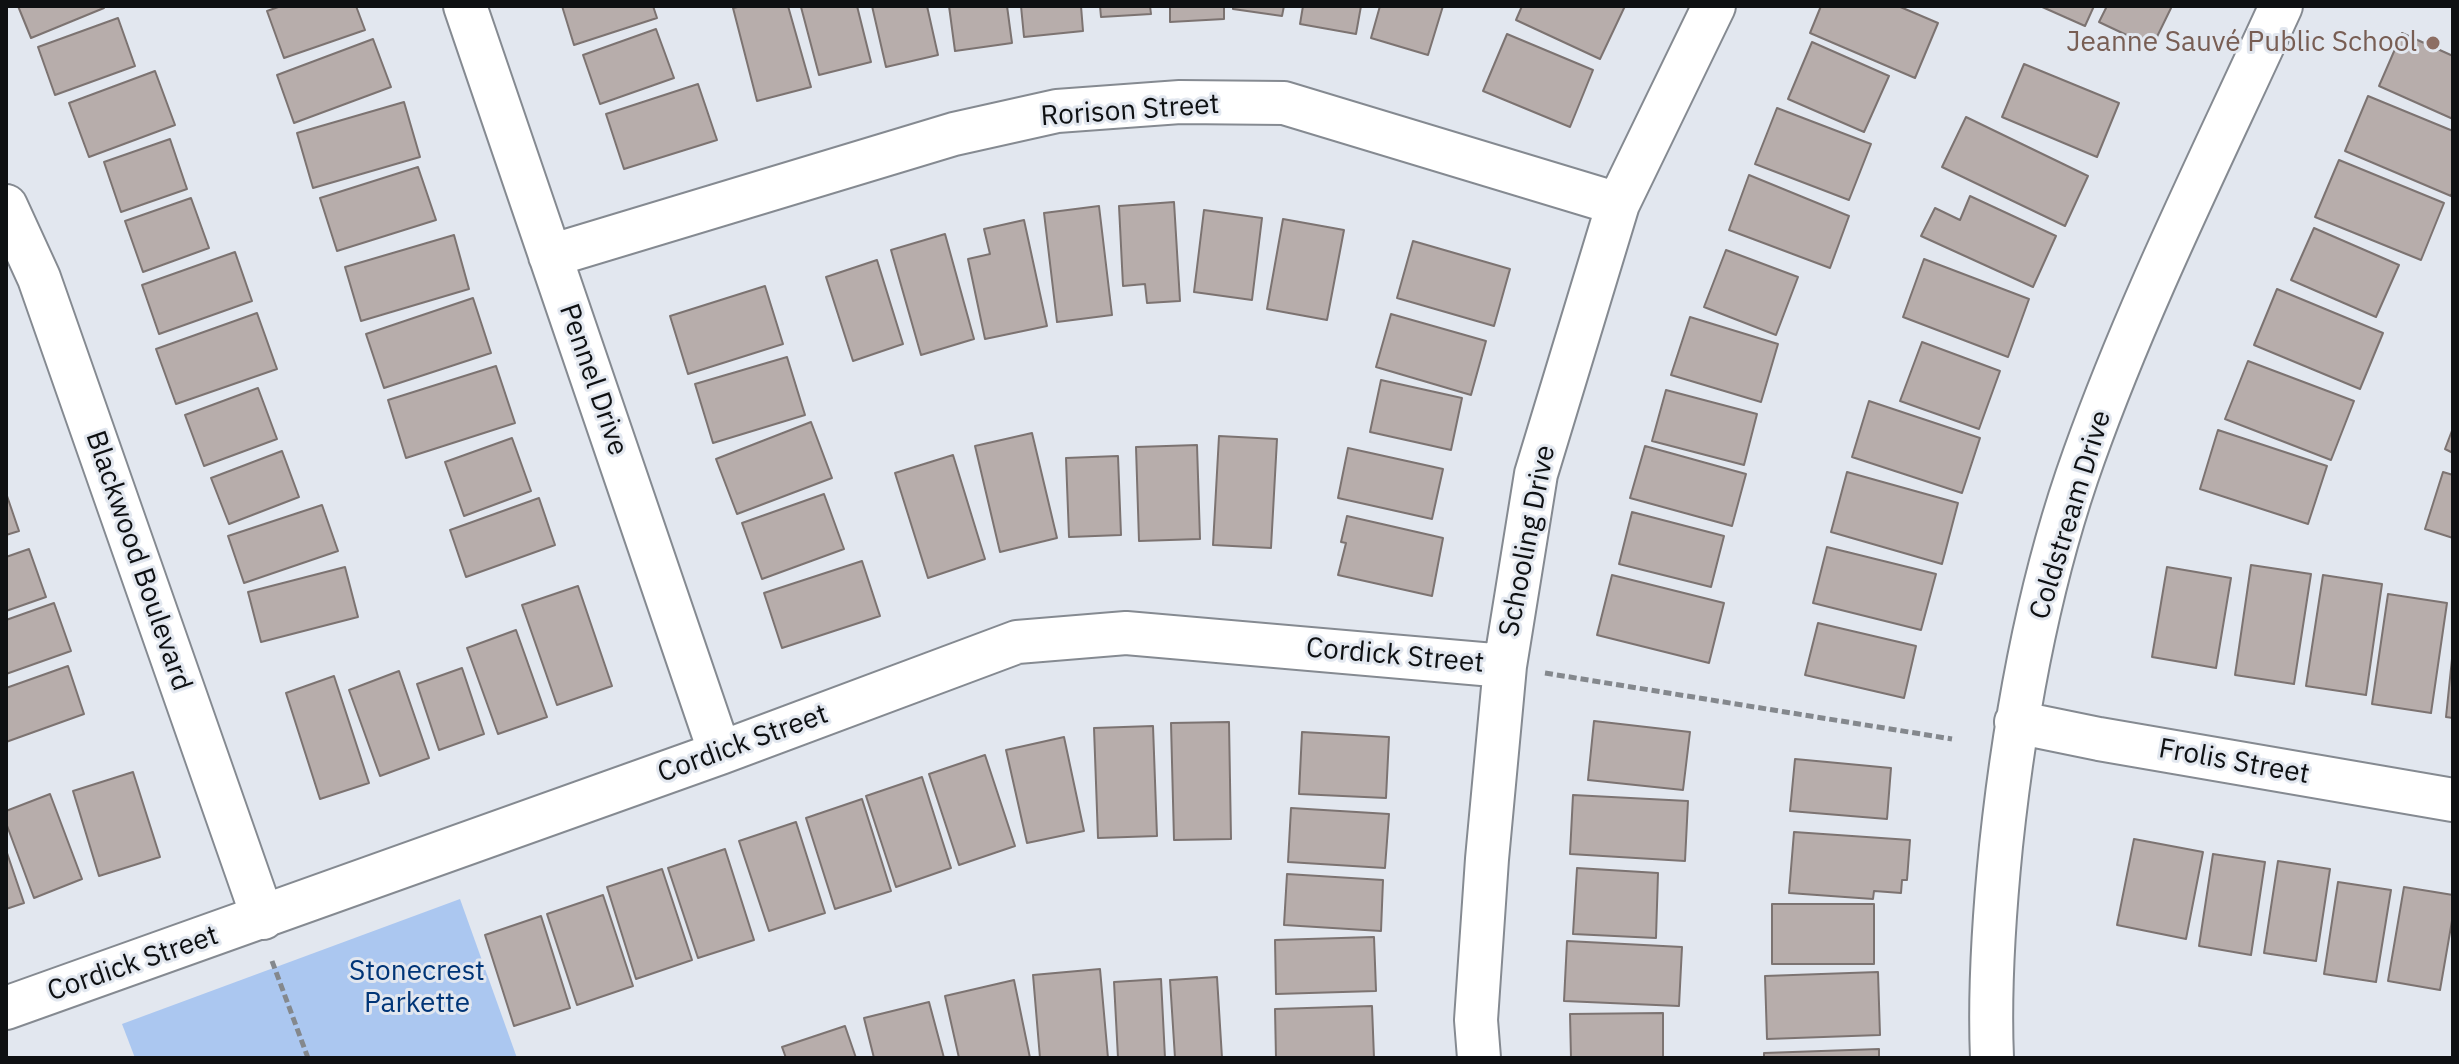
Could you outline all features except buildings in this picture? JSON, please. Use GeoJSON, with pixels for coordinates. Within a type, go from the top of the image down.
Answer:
{"type":"FeatureCollection","features":[{"type":"Feature","properties":{"kind":"street","name":"Pennel Drive"},"geometry":{"type":"LineString","coordinates":[[465,6],[720,753]]}},
{"type":"Feature","properties":{"kind":"street","name":"Schooling Drive"},"geometry":{"type":"LineString","coordinates":[[1479,1058],[1476,1020],[1505,666],[1536,474],[1618,204],[1714,6]]}},
{"type":"Feature","properties":{"kind":"street","name":"Coldstream Drive"},"geometry":{"type":"LineString","coordinates":[[1992,1058],[1995,926],[2016,722],[2061,528],[2083,458],[2142,310],[2281,6]]}},
{"type":"Feature","properties":{"kind":"street","name":"Rorison Street"},"geometry":{"type":"LineString","coordinates":[[550,256],[954,134],[1057,111],[1180,102],[1284,103],[1618,204]]}},
{"type":"Feature","properties":{"kind":"street","name":"Blackwood Boulevard"},"geometry":{"type":"LineString","coordinates":[[6,206],[39,278],[263,918]]}},
{"type":"Feature","properties":{"kind":"street","name":"Cordick Street"},"geometry":{"type":"LineString","coordinates":[[6,1008],[720,753],[1017,642],[1126,633],[1505,666]]}},
{"type":"Feature","properties":{"kind":"street","name":"Frolis Street"},"geometry":{"type":"LineString","coordinates":[[2016,722],[2453,800]]}},
{"type":"Feature","properties":{"kind":"path"},"geometry":{"type":"LineString","coordinates":[[1505,666],[1952,739]]}},
{"type":"Feature","properties":{"kind":"path"},"geometry":{"type":"LineString","coordinates":[[272,961],[308,1058]]}},
{"type":"Feature","properties":{"kind":"green space","name":"Stonecrest Parkette"},"geometry":{"type":"Polygon","coordinates":[[[460,899],[517,1058],[135,1058],[122,1024],[460,899]]]}},
{"type":"Feature","properties":{"kind":"place","name":"Jeanne Sauvé Public School"},"geometry":{"type":"Point","coordinates":[2433,43]}}]}
